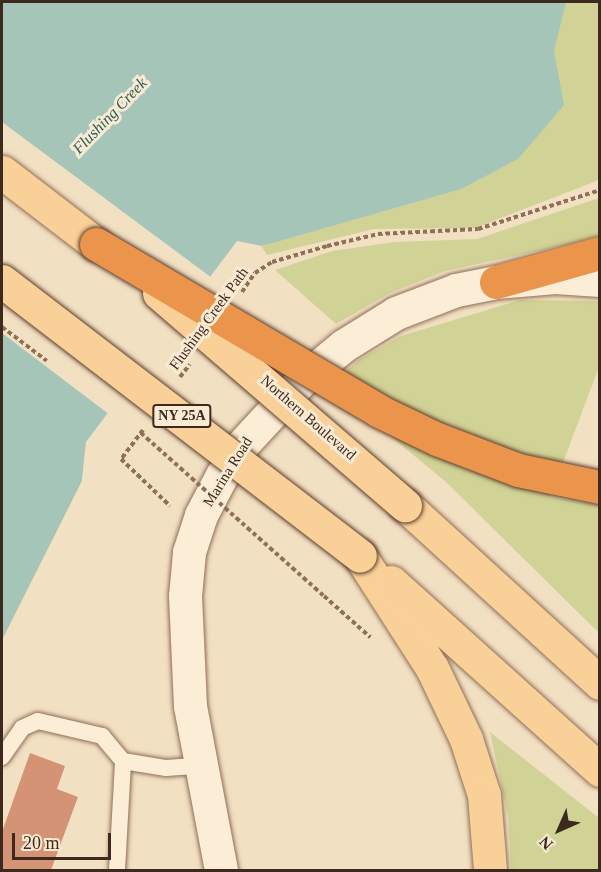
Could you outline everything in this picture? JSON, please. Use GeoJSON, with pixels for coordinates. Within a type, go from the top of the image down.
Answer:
{"type":"FeatureCollection","features":[{"type":"Feature","properties":{"kind":"highway"},"geometry":{"type":"LineString","coordinates":[[96,244],[379,411],[436,440],[518,470],[600,488]]}},
{"type":"Feature","properties":{"kind":"highway"},"geometry":{"type":"LineString","coordinates":[[496,282],[600,254]]}},
{"type":"Feature","properties":{"kind":"main road","name":"Northern Boulevard"},"geometry":{"type":"LineString","coordinates":[[2,172],[247,365],[600,683]]}},
{"type":"Feature","properties":{"kind":"main road","name":"NY 25A"},"geometry":{"type":"LineString","coordinates":[[2,280],[360,556],[600,770]]}},
{"type":"Feature","properties":{"kind":"main road"},"geometry":{"type":"LineString","coordinates":[[360,556],[432,668],[466,739],[484,795],[490,870]]}},
{"type":"Feature","properties":{"kind":"street","name":"Marina Road"},"geometry":{"type":"LineString","coordinates":[[221,870],[198,766],[185,596],[189,552],[201,515],[222,476],[270,412],[343,346],[415,304],[496,282],[555,277],[600,280]]}},
{"type":"Feature","properties":{"kind":"lane"},"geometry":{"type":"LineString","coordinates":[[2,757],[22,728],[38,721],[102,736],[123,762],[117,870]]}},
{"type":"Feature","properties":{"kind":"lane"},"geometry":{"type":"LineString","coordinates":[[123,762],[166,768],[198,766]]}},
{"type":"Feature","properties":{"kind":"path","name":"Flushing Creek Path"},"geometry":{"type":"LineString","coordinates":[[235,301],[255,273],[272,262],[378,234],[478,229],[600,190]]}},
{"type":"Feature","properties":{"kind":"path"},"geometry":{"type":"LineString","coordinates":[[2,327],[56,368]]}},
{"type":"Feature","properties":{"kind":"path","name":"Flushing Creek Path"},"geometry":{"type":"LineString","coordinates":[[175,385],[195,357]]}},
{"type":"Feature","properties":{"kind":"path"},"geometry":{"type":"LineString","coordinates":[[148,422],[121,459],[177,512]]}},
{"type":"Feature","properties":{"kind":"path"},"geometry":{"type":"LineString","coordinates":[[138,431],[324,596]]}},
{"type":"Feature","properties":{"kind":"green space"},"geometry":{"type":"Polygon","coordinates":[[[529,2],[599,2],[599,180],[475,228],[374,229],[267,255],[262,247],[337,205],[529,2]]]}},
{"type":"Feature","properties":{"kind":"green space"},"geometry":{"type":"Polygon","coordinates":[[[599,198],[599,238],[445,271],[390,293],[336,324],[275,270],[332,251],[395,242],[477,239],[599,198]]]}},
{"type":"Feature","properties":{"kind":"green space"},"geometry":{"type":"Polygon","coordinates":[[[520,300],[599,301],[599,367],[550,497],[599,505],[599,633],[446,482],[329,385],[359,360],[401,336],[520,300]]]}},
{"type":"Feature","properties":{"kind":"green space"},"geometry":{"type":"Polygon","coordinates":[[[490,732],[599,818],[599,870],[511,870],[508,816],[490,732]]]}},
{"type":"Feature","properties":{"kind":"water","name":"Flushing Creek"},"geometry":{"type":"Polygon","coordinates":[[[2,2],[566,2],[554,51],[564,105],[518,159],[461,189],[262,246],[237,241],[86,442],[82,481],[2,640],[2,2]]]}},
{"type":"Feature","properties":{"kind":"pier"},"geometry":{"type":"Polygon","coordinates":[[[2,122],[212,278],[110,415],[2,333],[2,122]]]}},
{"type":"Feature","properties":{"kind":"pier"},"geometry":{"type":"Polygon","coordinates":[[[86,442],[84,482],[2,643],[82,481],[86,442]]]}},
{"type":"Feature","properties":{"kind":"building"},"geometry":{"type":"Polygon","coordinates":[[[30,753],[65,766],[57,789],[78,797],[51,870],[2,870],[2,832],[30,753]]]}}]}
